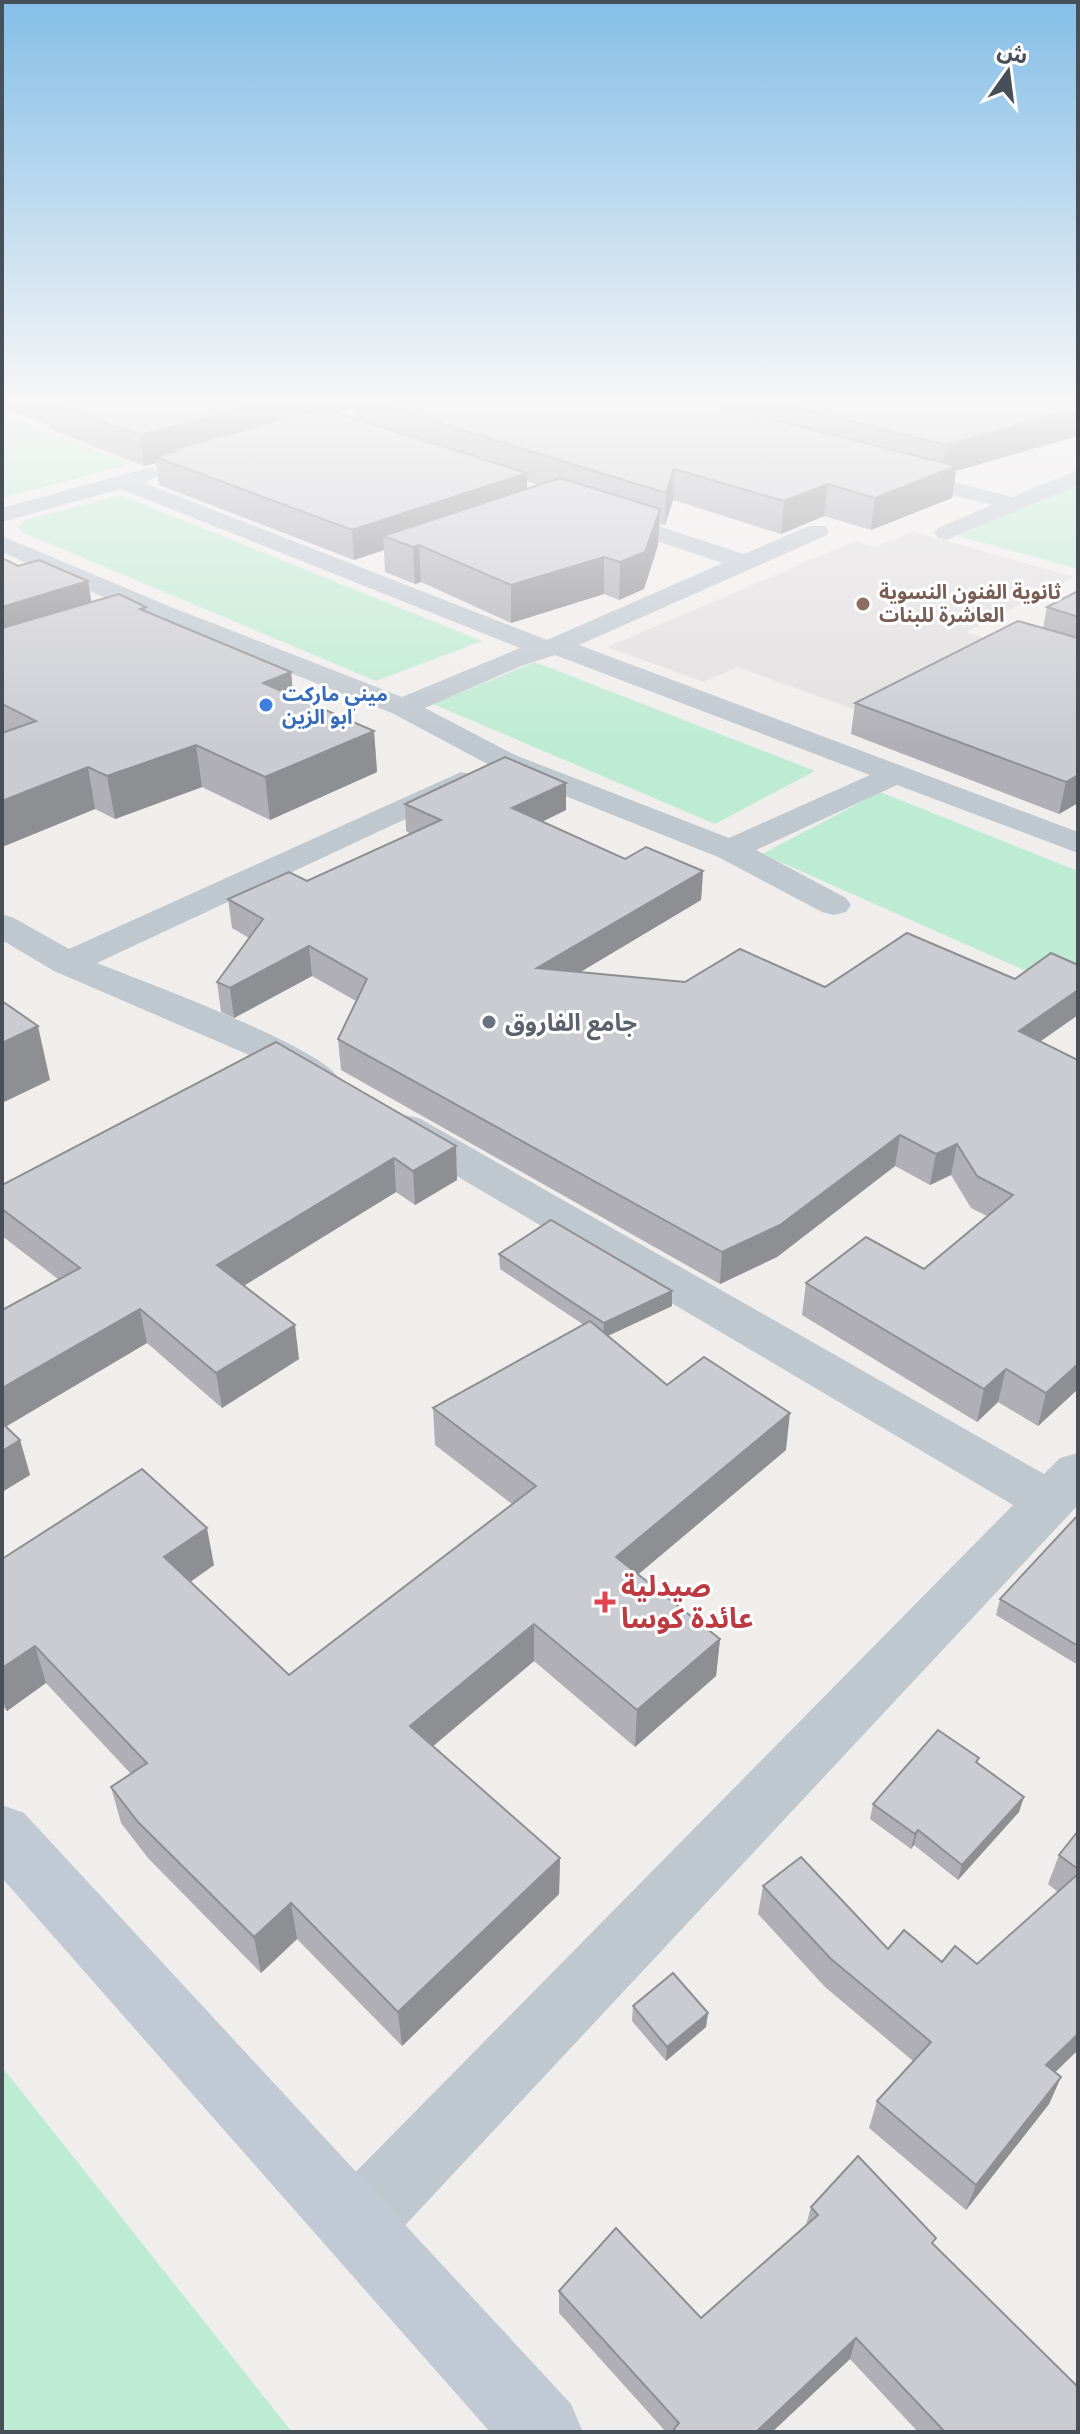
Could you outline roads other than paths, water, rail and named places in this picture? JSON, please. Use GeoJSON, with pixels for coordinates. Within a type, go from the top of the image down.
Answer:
{"type":"FeatureCollection","features":[{"type":"Feature","properties":{"kind":"street"},"geometry":{"type":"LineString","coordinates":[[213,518],[1078,843]]}},
{"type":"Feature","properties":{"kind":"street"},"geometry":{"type":"LineString","coordinates":[[609,518],[745,562]]}},
{"type":"Feature","properties":{"kind":"street"},"geometry":{"type":"LineString","coordinates":[[946,533],[982,518]]}},
{"type":"Feature","properties":{"kind":"street"},"geometry":{"type":"LineString","coordinates":[[402,707],[551,647],[817,531]]}},
{"type":"Feature","properties":{"kind":"street"},"geometry":{"type":"LineString","coordinates":[[2,543],[157,610],[402,707],[504,761],[730,850],[834,905]]}},
{"type":"Feature","properties":{"kind":"street"},"geometry":{"type":"LineString","coordinates":[[351,572],[381,562]]}},
{"type":"Feature","properties":{"kind":"street"},"geometry":{"type":"LineString","coordinates":[[115,624],[157,610]]}},
{"type":"Feature","properties":{"kind":"street"},"geometry":{"type":"LineString","coordinates":[[67,963],[504,761]]}},
{"type":"Feature","properties":{"kind":"street"},"geometry":{"type":"LineString","coordinates":[[730,850],[897,774]]}},
{"type":"Feature","properties":{"kind":"street"},"geometry":{"type":"LineString","coordinates":[[2,925],[67,963],[277,1053],[1064,1487],[357,2223]]}},
{"type":"Feature","properties":{"kind":"street"},"geometry":{"type":"LineString","coordinates":[[2,1833],[543,2432]]}},
{"type":"Feature","properties":{"kind":"place","name":"ثانوية الفنون النسوية العاشرة للبنات"},"geometry":{"type":"Point","coordinates":[863,604]}},
{"type":"Feature","properties":{"kind":"place","name":"ميني ماركت ابو الزين"},"geometry":{"type":"Point","coordinates":[266,705]}},
{"type":"Feature","properties":{"kind":"place","name":"جامع الفاروق"},"geometry":{"type":"Point","coordinates":[489,1022]}},
{"type":"Feature","properties":{"kind":"place","name":"صيدلية عائدة كوسا"},"geometry":{"type":"Point","coordinates":[605,1602]}}]}
